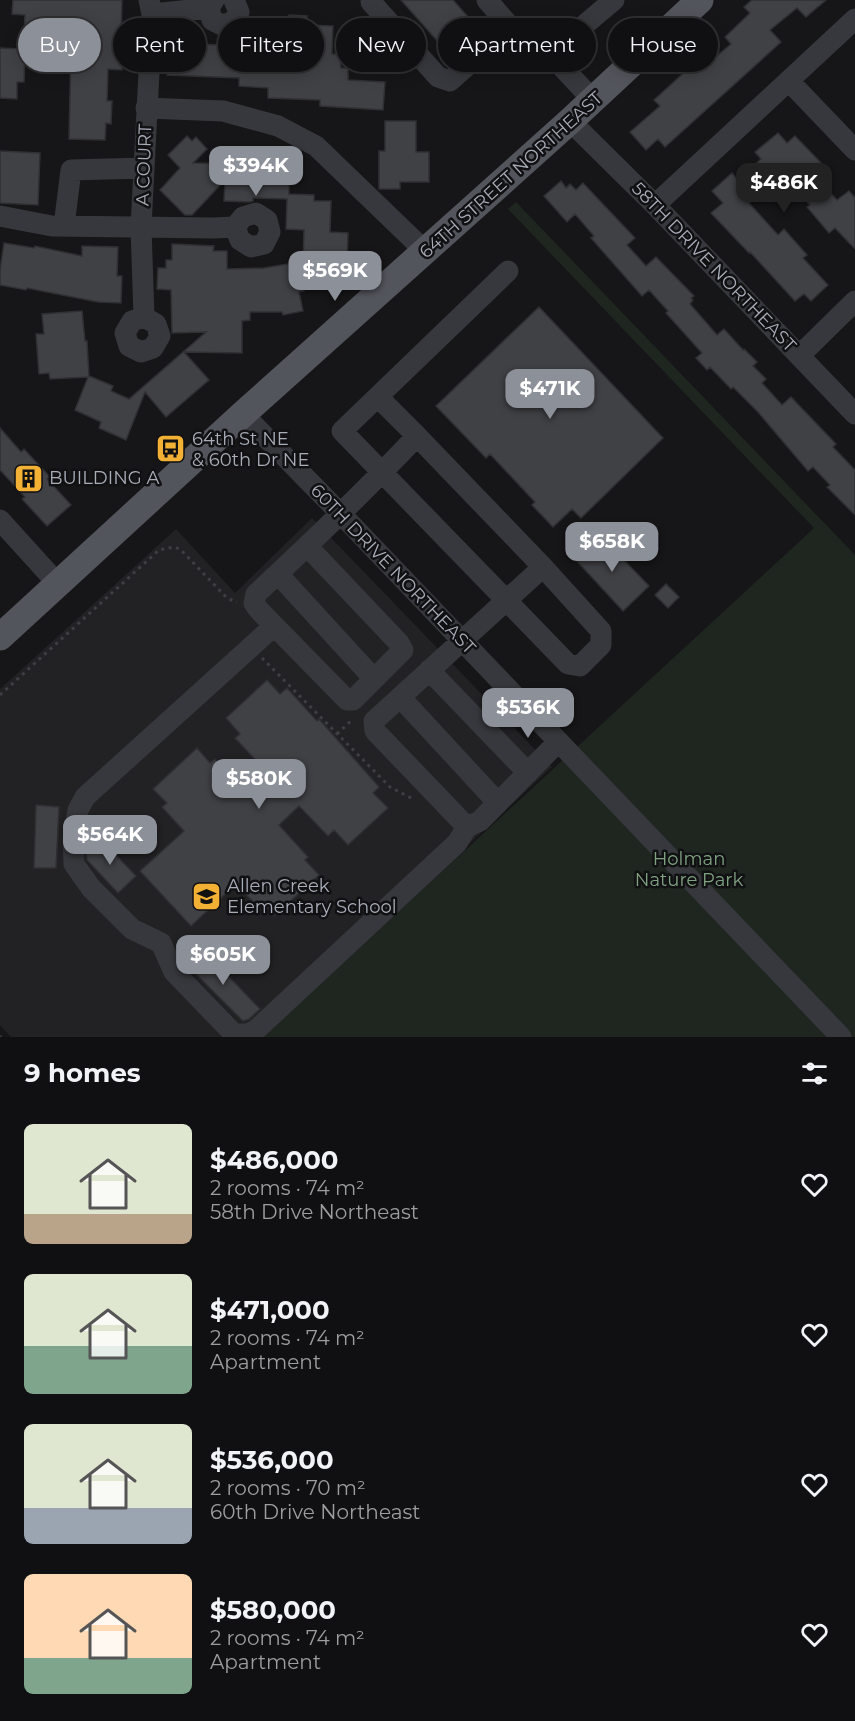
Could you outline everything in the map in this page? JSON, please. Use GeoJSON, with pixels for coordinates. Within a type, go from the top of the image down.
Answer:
{"type":"FeatureCollection","features":[{"type":"Feature","properties":{"kind":"main road","name":"64TH STREET NORTHEAST"},"geometry":{"type":"LineString","coordinates":[[0,637],[243,414],[570,121],[700,0]]}},
{"type":"Feature","properties":{"kind":"street"},"geometry":{"type":"LineString","coordinates":[[150,7],[212,4],[212,20],[222,25],[233,22],[239,12],[234,0]]}},
{"type":"Feature","properties":{"kind":"street"},"geometry":{"type":"LineString","coordinates":[[487,0],[503,18]]}},
{"type":"Feature","properties":{"kind":"street"},"geometry":{"type":"LineString","coordinates":[[593,18],[614,0]]}},
{"type":"Feature","properties":{"kind":"street"},"geometry":{"type":"LineString","coordinates":[[371,2],[438,77],[450,81],[460,72]]}},
{"type":"Feature","properties":{"kind":"street","name":"A COURT"},"geometry":{"type":"LineString","coordinates":[[144,317],[141,226],[150,7]]}},
{"type":"Feature","properties":{"kind":"street"},"geometry":{"type":"LineString","coordinates":[[655,205],[855,19]]}},
{"type":"Feature","properties":{"kind":"street"},"geometry":{"type":"LineString","coordinates":[[567,72],[593,100]]}},
{"type":"Feature","properties":{"kind":"street"},"geometry":{"type":"LineString","coordinates":[[789,81],[855,150]]}},
{"type":"Feature","properties":{"kind":"street"},"geometry":{"type":"LineString","coordinates":[[146,108],[223,111],[278,126],[316,146],[426,252]]}},
{"type":"Feature","properties":{"kind":"street","name":"58TH DRIVE NORTHEAST"},"geometry":{"type":"LineString","coordinates":[[570,121],[655,205],[855,414]]}},
{"type":"Feature","properties":{"kind":"street"},"geometry":{"type":"LineString","coordinates":[[64,226],[70,170],[144,168]]}},
{"type":"Feature","properties":{"kind":"street"},"geometry":{"type":"LineString","coordinates":[[0,216],[52,226],[235,227]]}},
{"type":"Feature","properties":{"kind":"street"},"geometry":{"type":"LineString","coordinates":[[378,397],[543,567],[601,631],[601,645],[580,666],[568,664],[342,431],[508,271]]}},
{"type":"Feature","properties":{"kind":"street"},"geometry":{"type":"LineString","coordinates":[[800,355],[855,301]]}},
{"type":"Feature","properties":{"kind":"street","name":"60TH DRIVE NORTHEAST"},"geometry":{"type":"LineString","coordinates":[[243,414],[841,1037]]}},
{"type":"Feature","properties":{"kind":"street"},"geometry":{"type":"LineString","coordinates":[[307,546],[399,643],[403,650],[353,700],[347,700],[268,632],[247,605],[256,594],[307,546],[342,515],[417,436]]}},
{"type":"Feature","properties":{"kind":"street"},"geometry":{"type":"LineString","coordinates":[[0,520],[58,584]]}},
{"type":"Feature","properties":{"kind":"street"},"geometry":{"type":"LineString","coordinates":[[466,827],[387,745],[375,731],[374,721],[543,567]]}},
{"type":"Feature","properties":{"kind":"street"},"geometry":{"type":"LineString","coordinates":[[278,574],[374,679]]}},
{"type":"Feature","properties":{"kind":"street"},"geometry":{"type":"LineString","coordinates":[[268,632],[85,797],[78,810],[73,840],[74,864],[91,888],[132,929],[161,943],[174,972],[234,1034],[248,1034],[256,1030],[457,843],[466,827],[480,821],[558,742]]}},
{"type":"Feature","properties":{"kind":"street"},"geometry":{"type":"LineString","coordinates":[[429,670],[528,773]]}},
{"type":"Feature","properties":{"kind":"street"},"geometry":{"type":"LineString","coordinates":[[400,697],[498,803]]}},
{"type":"Feature","properties":{"kind":"path"},"geometry":{"type":"LineString","coordinates":[[0,695],[159,550],[174,547],[180,549],[226,597],[247,605]]}},
{"type":"Feature","properties":{"kind":"path"},"geometry":{"type":"LineString","coordinates":[[268,632],[260,652],[262,658],[390,787],[417,801]]}},
{"type":"Feature","properties":{"kind":"shaded area","name":"Allen Creek Elementary School"},"geometry":{"type":"Polygon","coordinates":[[[312,518],[552,767],[261,1037],[11,1037],[0,1025],[0,689],[176,529],[235,593],[312,518]]]}},
{"type":"Feature","properties":{"kind":"green space","name":"Holman Nature Park"},"geometry":{"type":"Polygon","coordinates":[[[516,202],[855,555],[855,1037],[263,1037],[814,528],[508,209],[516,202]]]}},
{"type":"Feature","properties":{"kind":"building"},"geometry":{"type":"Polygon","coordinates":[[[13,0],[122,0],[122,18],[113,18],[113,69],[108,69],[107,101],[112,101],[111,124],[106,123],[105,140],[69,139],[70,72],[101,72],[101,18],[25,18],[25,15],[12,14],[13,0]]]}},
{"type":"Feature","properties":{"kind":"building"},"geometry":{"type":"Polygon","coordinates":[[[401,0],[453,0],[469,18],[438,18],[438,42],[426,28],[426,18],[417,18],[401,0]]]}},
{"type":"Feature","properties":{"kind":"building"},"geometry":{"type":"Polygon","coordinates":[[[752,0],[826,0],[806,17],[797,8],[770,30],[781,42],[665,147],[658,139],[646,150],[630,132],[660,106],[654,100],[685,72],[718,72],[718,55],[731,44],[725,37],[750,13],[744,7],[752,0]]]}},
{"type":"Feature","properties":{"kind":"building"},"geometry":{"type":"Polygon","coordinates":[[[289,15],[307,16],[307,18],[289,18],[289,15]]]}},
{"type":"Feature","properties":{"kind":"building"},"geometry":{"type":"Polygon","coordinates":[[[324,26],[333,26],[332,54],[336,54],[336,72],[348,72],[348,80],[385,82],[383,110],[320,106],[320,100],[268,98],[268,88],[239,86],[239,78],[167,75],[167,72],[206,72],[206,44],[218,45],[218,72],[324,72],[324,26]]]}},
{"type":"Feature","properties":{"kind":"building"},"geometry":{"type":"Polygon","coordinates":[[[0,48],[18,49],[18,72],[24,72],[24,82],[17,82],[17,99],[0,98],[0,48]]]}},
{"type":"Feature","properties":{"kind":"building"},"geometry":{"type":"Polygon","coordinates":[[[385,121],[416,121],[416,152],[429,152],[429,182],[400,182],[400,189],[379,189],[379,151],[385,151],[385,121]]]}},
{"type":"Feature","properties":{"kind":"building"},"geometry":{"type":"Polygon","coordinates":[[[778,133],[787,143],[795,136],[825,167],[815,176],[837,200],[849,191],[855,198],[855,249],[835,228],[829,233],[807,207],[810,205],[780,174],[777,177],[773,173],[750,193],[754,198],[749,203],[778,235],[784,229],[807,255],[803,258],[828,285],[811,301],[804,294],[795,301],[711,213],[723,203],[712,191],[732,173],[738,180],[761,159],[755,152],[778,133]]]}},
{"type":"Feature","properties":{"kind":"building"},"geometry":{"type":"Polygon","coordinates":[[[187,136],[192,141],[196,137],[207,149],[193,163],[254,164],[254,156],[283,157],[283,175],[289,176],[289,194],[314,195],[314,201],[331,201],[330,232],[348,233],[347,261],[339,260],[339,267],[303,265],[304,230],[286,229],[287,199],[253,198],[250,202],[224,201],[225,180],[192,215],[185,215],[160,190],[180,168],[168,155],[187,136]]]}},
{"type":"Feature","properties":{"kind":"building"},"geometry":{"type":"Polygon","coordinates":[[[0,151],[40,153],[38,205],[0,203],[0,151]]]}},
{"type":"Feature","properties":{"kind":"building"},"geometry":{"type":"Polygon","coordinates":[[[561,181],[566,188],[570,184],[576,190],[583,183],[635,238],[627,245],[646,266],[656,257],[694,296],[690,304],[717,335],[724,329],[757,362],[753,366],[766,379],[762,383],[782,405],[791,397],[836,444],[833,447],[855,470],[855,515],[827,487],[830,485],[813,467],[808,471],[758,412],[733,387],[731,389],[710,367],[707,370],[696,358],[702,353],[666,313],[668,311],[649,290],[642,296],[591,238],[594,236],[575,214],[567,222],[544,196],[561,181]]]}},
{"type":"Feature","properties":{"kind":"building"},"geometry":{"type":"Polygon","coordinates":[[[4,243],[34,248],[35,246],[82,256],[82,246],[118,247],[117,276],[122,276],[121,303],[98,302],[0,285],[4,243]]]}},
{"type":"Feature","properties":{"kind":"building"},"geometry":{"type":"Polygon","coordinates":[[[172,244],[214,246],[213,251],[227,251],[227,269],[264,268],[299,262],[304,291],[299,292],[303,311],[283,315],[282,312],[250,312],[250,320],[242,321],[242,353],[184,352],[209,380],[166,417],[145,392],[126,440],[99,428],[101,422],[75,410],[88,377],[50,379],[49,373],[39,374],[36,334],[44,334],[42,314],[82,311],[89,376],[113,386],[111,391],[129,399],[206,332],[172,333],[171,290],[157,289],[158,268],[166,268],[166,260],[172,260],[172,244]]]}},
{"type":"Feature","properties":{"kind":"building"},"geometry":{"type":"Polygon","coordinates":[[[539,307],[663,438],[581,518],[572,509],[553,527],[532,505],[535,502],[490,454],[486,458],[436,406],[539,307]]]}},
{"type":"Feature","properties":{"kind":"building","name":"BUILDING A"},"geometry":{"type":"Polygon","coordinates":[[[0,428],[21,452],[24,449],[50,477],[47,479],[71,505],[47,526],[0,470],[0,428]]]}},
{"type":"Feature","properties":{"kind":"building"},"geometry":{"type":"Polygon","coordinates":[[[600,535],[649,586],[623,611],[575,559],[600,535]]]}},
{"type":"Feature","properties":{"kind":"building"},"geometry":{"type":"Polygon","coordinates":[[[666,584],[679,597],[668,608],[655,595],[666,584]]]}},
{"type":"Feature","properties":{"kind":"building"},"geometry":{"type":"Polygon","coordinates":[[[267,680],[280,694],[287,688],[317,721],[319,719],[379,787],[373,793],[388,808],[348,845],[334,830],[328,836],[299,806],[279,825],[308,857],[305,860],[319,875],[274,916],[261,902],[257,906],[236,884],[191,926],[140,871],[184,831],[162,807],[167,803],[153,789],[197,748],[210,763],[215,759],[244,791],[266,771],[235,738],[240,734],[226,718],[267,680]]]}},
{"type":"Feature","properties":{"kind":"building"},"geometry":{"type":"Polygon","coordinates":[[[36,805],[59,807],[56,868],[34,868],[36,805]]]}},
{"type":"Feature","properties":{"kind":"building"},"geometry":{"type":"Polygon","coordinates":[[[101,839],[136,876],[118,893],[87,860],[86,853],[101,839]]]}},
{"type":"Feature","properties":{"kind":"building"},"geometry":{"type":"Polygon","coordinates":[[[202,949],[260,1009],[249,1019],[243,1021],[186,964],[202,949]]]}},
{"type":"Feature","properties":{"kind":"place","name":"64th St NE & 60th Dr NE"},"geometry":{"type":"Point","coordinates":[171,449]}},
{"type":"Feature","properties":{"kind":"place","name":"BUILDING A"},"geometry":{"type":"Point","coordinates":[28,478]}},
{"type":"Feature","properties":{"kind":"place","name":"Allen Creek Elementary School"},"geometry":{"type":"Point","coordinates":[206,896]}}]}
